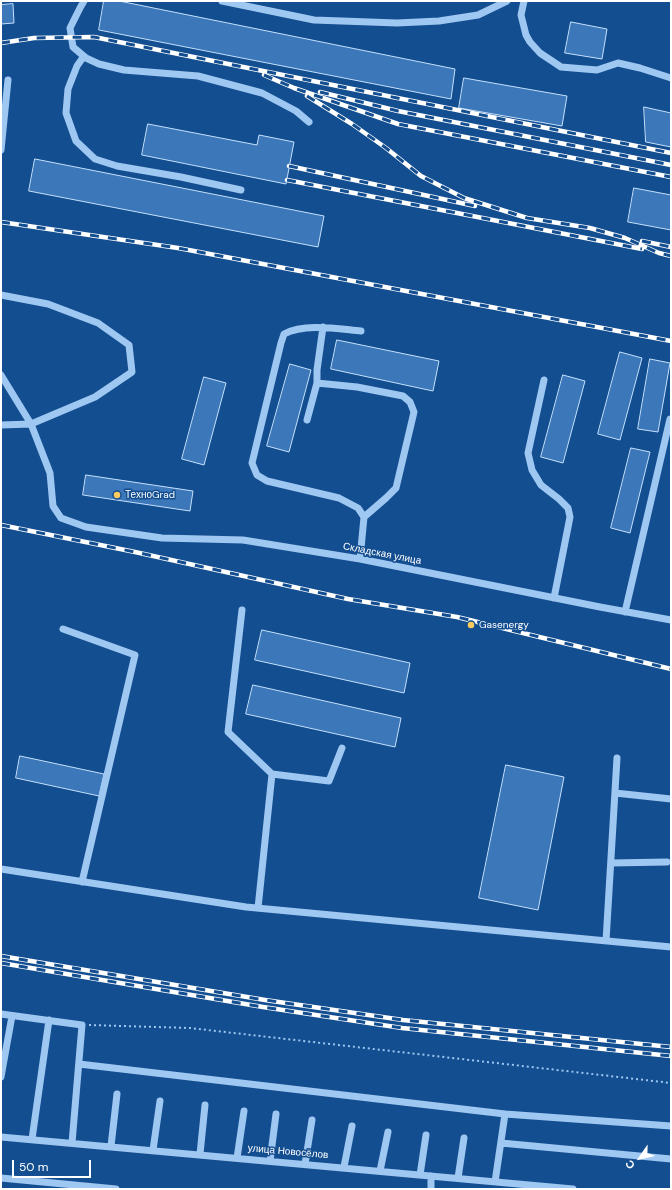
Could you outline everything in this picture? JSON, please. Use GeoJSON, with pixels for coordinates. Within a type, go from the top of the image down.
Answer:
{"type":"FeatureCollection","features":[{"type":"Feature","properties":{"kind":"street"},"geometry":{"type":"LineString","coordinates":[[84,1],[70,28],[73,47],[84,56],[99,64],[124,70],[198,76],[262,93],[296,111],[309,122]]}},
{"type":"Feature","properties":{"kind":"street"},"geometry":{"type":"LineString","coordinates":[[222,1],[314,20],[397,23],[439,21],[478,15],[507,1]]}},
{"type":"Feature","properties":{"kind":"street"},"geometry":{"type":"LineString","coordinates":[[524,1],[521,15],[526,34],[530,42],[540,53],[561,67],[597,70],[618,63],[671,78]]}},
{"type":"Feature","properties":{"kind":"street"},"geometry":{"type":"LineString","coordinates":[[84,56],[77,66],[68,89],[66,113],[76,141],[95,159],[117,166],[181,177],[242,190]]}},
{"type":"Feature","properties":{"kind":"street"},"geometry":{"type":"LineString","coordinates":[[1,150],[8,80]]}},
{"type":"Feature","properties":{"kind":"street"},"geometry":{"type":"LineString","coordinates":[[1,295],[55,306],[98,323],[129,345],[132,372],[95,397],[31,424],[1,425]]}},
{"type":"Feature","properties":{"kind":"street"},"geometry":{"type":"LineString","coordinates":[[307,420],[317,383],[317,370],[323,328]]}},
{"type":"Feature","properties":{"kind":"street"},"geometry":{"type":"LineString","coordinates":[[360,559],[364,517],[358,508],[339,498],[267,481],[257,475],[252,463],[284,334],[292,330],[323,328],[361,331]]}},
{"type":"Feature","properties":{"kind":"street","name":"Складская улица"},"geometry":{"type":"LineString","coordinates":[[1,375],[31,424],[50,473],[53,506],[61,518],[86,527],[162,538],[243,540],[360,559],[671,620]]}},
{"type":"Feature","properties":{"kind":"street"},"geometry":{"type":"LineString","coordinates":[[544,380],[528,452],[532,470],[541,485],[568,508],[570,517],[554,598]]}},
{"type":"Feature","properties":{"kind":"street"},"geometry":{"type":"LineString","coordinates":[[317,383],[403,396],[410,402],[414,412],[396,488],[364,517]]}},
{"type":"Feature","properties":{"kind":"street"},"geometry":{"type":"LineString","coordinates":[[625,612],[670,419]]}},
{"type":"Feature","properties":{"kind":"street"},"geometry":{"type":"LineString","coordinates":[[242,610],[228,732],[272,774],[328,781],[342,748]]}},
{"type":"Feature","properties":{"kind":"street"},"geometry":{"type":"LineString","coordinates":[[63,629],[135,654],[82,882]]}},
{"type":"Feature","properties":{"kind":"street"},"geometry":{"type":"LineString","coordinates":[[606,941],[617,758]]}},
{"type":"Feature","properties":{"kind":"street"},"geometry":{"type":"LineString","coordinates":[[258,908],[272,774]]}},
{"type":"Feature","properties":{"kind":"street"},"geometry":{"type":"LineString","coordinates":[[615,793],[671,799]]}},
{"type":"Feature","properties":{"kind":"street"},"geometry":{"type":"LineString","coordinates":[[610,863],[667,862]]}},
{"type":"Feature","properties":{"kind":"street"},"geometry":{"type":"LineString","coordinates":[[1,869],[258,908],[671,947]]}},
{"type":"Feature","properties":{"kind":"street"},"geometry":{"type":"LineString","coordinates":[[1,1014],[82,1025],[72,1143]]}},
{"type":"Feature","properties":{"kind":"street"},"geometry":{"type":"LineString","coordinates":[[1,1077],[12,1016]]}},
{"type":"Feature","properties":{"kind":"street"},"geometry":{"type":"LineString","coordinates":[[32,1139],[49,1020]]}},
{"type":"Feature","properties":{"kind":"street"},"geometry":{"type":"LineString","coordinates":[[79,1064],[505,1114],[671,1126]]}},
{"type":"Feature","properties":{"kind":"street"},"geometry":{"type":"LineString","coordinates":[[111,1146],[117,1094]]}},
{"type":"Feature","properties":{"kind":"street"},"geometry":{"type":"LineString","coordinates":[[153,1150],[160,1101]]}},
{"type":"Feature","properties":{"kind":"street"},"geometry":{"type":"LineString","coordinates":[[200,1154],[205,1105]]}},
{"type":"Feature","properties":{"kind":"street"},"geometry":{"type":"LineString","coordinates":[[237,1158],[244,1111]]}},
{"type":"Feature","properties":{"kind":"street"},"geometry":{"type":"LineString","coordinates":[[270,1161],[276,1114]]}},
{"type":"Feature","properties":{"kind":"street"},"geometry":{"type":"LineString","coordinates":[[495,1182],[505,1114]]}},
{"type":"Feature","properties":{"kind":"street"},"geometry":{"type":"LineString","coordinates":[[305,1164],[312,1120]]}},
{"type":"Feature","properties":{"kind":"street"},"geometry":{"type":"LineString","coordinates":[[344,1167],[352,1126]]}},
{"type":"Feature","properties":{"kind":"street"},"geometry":{"type":"LineString","coordinates":[[380,1171],[388,1132]]}},
{"type":"Feature","properties":{"kind":"street"},"geometry":{"type":"LineString","coordinates":[[420,1175],[426,1135]]}},
{"type":"Feature","properties":{"kind":"street","name":"улица Новосёлов"},"geometry":{"type":"LineString","coordinates":[[1,1137],[573,1189]]}},
{"type":"Feature","properties":{"kind":"street"},"geometry":{"type":"LineString","coordinates":[[458,1178],[464,1138]]}},
{"type":"Feature","properties":{"kind":"street"},"geometry":{"type":"LineString","coordinates":[[501,1143],[671,1159]]}},
{"type":"Feature","properties":{"kind":"street"},"geometry":{"type":"LineString","coordinates":[[431,1176],[431,1189]]}},
{"type":"Feature","properties":{"kind":"street"},"geometry":{"type":"LineString","coordinates":[[1,1178],[116,1189]]}},
{"type":"Feature","properties":{"kind":"path"},"geometry":{"type":"LineString","coordinates":[[82,1025],[190,1028],[671,1083]]}},
{"type":"Feature","properties":{"kind":"building"},"geometry":{"type":"Polygon","coordinates":[[[104,1],[119,1],[455,69],[451,99],[99,30],[104,1]]]}},
{"type":"Feature","properties":{"kind":"building"},"geometry":{"type":"Polygon","coordinates":[[[13,4],[14,23],[1,24],[1,5],[13,4]]]}},
{"type":"Feature","properties":{"kind":"building"},"geometry":{"type":"Polygon","coordinates":[[[571,22],[607,29],[602,59],[565,53],[571,22]]]}},
{"type":"Feature","properties":{"kind":"building"},"geometry":{"type":"Polygon","coordinates":[[[464,78],[567,96],[562,126],[459,108],[464,78]]]}},
{"type":"Feature","properties":{"kind":"building"},"geometry":{"type":"Polygon","coordinates":[[[644,107],[671,113],[671,147],[646,142],[644,107]]]}},
{"type":"Feature","properties":{"kind":"building"},"geometry":{"type":"Polygon","coordinates":[[[148,124],[257,145],[259,135],[294,142],[286,184],[142,155],[148,124]]]}},
{"type":"Feature","properties":{"kind":"building"},"geometry":{"type":"Polygon","coordinates":[[[35,159],[324,216],[318,247],[29,191],[35,159]]]}},
{"type":"Feature","properties":{"kind":"building"},"geometry":{"type":"Polygon","coordinates":[[[634,188],[671,195],[671,230],[628,222],[634,188]]]}},
{"type":"Feature","properties":{"kind":"building"},"geometry":{"type":"Polygon","coordinates":[[[337,340],[439,361],[433,391],[331,369],[337,340]]]}},
{"type":"Feature","properties":{"kind":"building"},"geometry":{"type":"Polygon","coordinates":[[[620,352],[642,358],[620,440],[598,434],[620,352]]]}},
{"type":"Feature","properties":{"kind":"building"},"geometry":{"type":"Polygon","coordinates":[[[650,359],[670,363],[658,432],[638,429],[650,359]]]}},
{"type":"Feature","properties":{"kind":"building"},"geometry":{"type":"Polygon","coordinates":[[[290,364],[311,370],[289,452],[267,446],[290,364]]]}},
{"type":"Feature","properties":{"kind":"building"},"geometry":{"type":"Polygon","coordinates":[[[563,375],[585,381],[563,463],[541,457],[563,375]]]}},
{"type":"Feature","properties":{"kind":"building"},"geometry":{"type":"Polygon","coordinates":[[[204,377],[226,383],[204,465],[182,459],[204,377]]]}},
{"type":"Feature","properties":{"kind":"building"},"geometry":{"type":"Polygon","coordinates":[[[631,448],[650,452],[630,533],[611,528],[631,448]]]}},
{"type":"Feature","properties":{"kind":"building"},"geometry":{"type":"Polygon","coordinates":[[[86,475],[193,491],[190,511],[83,495],[86,475]]]}},
{"type":"Feature","properties":{"kind":"building"},"geometry":{"type":"Polygon","coordinates":[[[262,630],[410,663],[404,693],[255,660],[262,630]]]}},
{"type":"Feature","properties":{"kind":"building"},"geometry":{"type":"Polygon","coordinates":[[[253,685],[401,718],[395,747],[246,714],[253,685]]]}},
{"type":"Feature","properties":{"kind":"building"},"geometry":{"type":"Polygon","coordinates":[[[20,756],[104,774],[99,796],[16,778],[20,756]]]}},
{"type":"Feature","properties":{"kind":"building"},"geometry":{"type":"Polygon","coordinates":[[[506,765],[564,777],[538,910],[479,898],[506,765]]]}},
{"type":"Feature","properties":{"kind":"railway"},"geometry":{"type":"LineString","coordinates":[[1,43],[34,38],[94,37],[671,153]]}},
{"type":"Feature","properties":{"kind":"railway"},"geometry":{"type":"LineString","coordinates":[[264,75],[294,88],[398,124],[671,177]]}},
{"type":"Feature","properties":{"kind":"railway"},"geometry":{"type":"LineString","coordinates":[[320,92],[398,111],[671,165]]}},
{"type":"Feature","properties":{"kind":"railway"},"geometry":{"type":"LineString","coordinates":[[307,96],[352,124],[386,148],[421,176],[464,198],[527,218],[590,228],[625,238],[659,253],[671,256]]}},
{"type":"Feature","properties":{"kind":"railway"},"geometry":{"type":"LineString","coordinates":[[289,166],[475,206]]}},
{"type":"Feature","properties":{"kind":"railway"},"geometry":{"type":"LineString","coordinates":[[287,180],[642,249]]}},
{"type":"Feature","properties":{"kind":"railway"},"geometry":{"type":"LineString","coordinates":[[1,222],[178,248],[671,341]]}},
{"type":"Feature","properties":{"kind":"railway"},"geometry":{"type":"LineString","coordinates":[[642,241],[671,247]]}},
{"type":"Feature","properties":{"kind":"railway"},"geometry":{"type":"LineString","coordinates":[[1,525],[135,552],[348,599],[457,617],[671,669]]}},
{"type":"Feature","properties":{"kind":"railway"},"geometry":{"type":"LineString","coordinates":[[1,956],[265,1000],[403,1020],[671,1047]]}},
{"type":"Feature","properties":{"kind":"railway"},"geometry":{"type":"LineString","coordinates":[[1,963],[263,1007],[402,1028],[671,1056]]}},
{"type":"Feature","properties":{"kind":"place","name":"ТехноGrad"},"geometry":{"type":"Point","coordinates":[117,495]}},
{"type":"Feature","properties":{"kind":"place","name":"Gasenergy"},"geometry":{"type":"Point","coordinates":[471,625]}}]}
